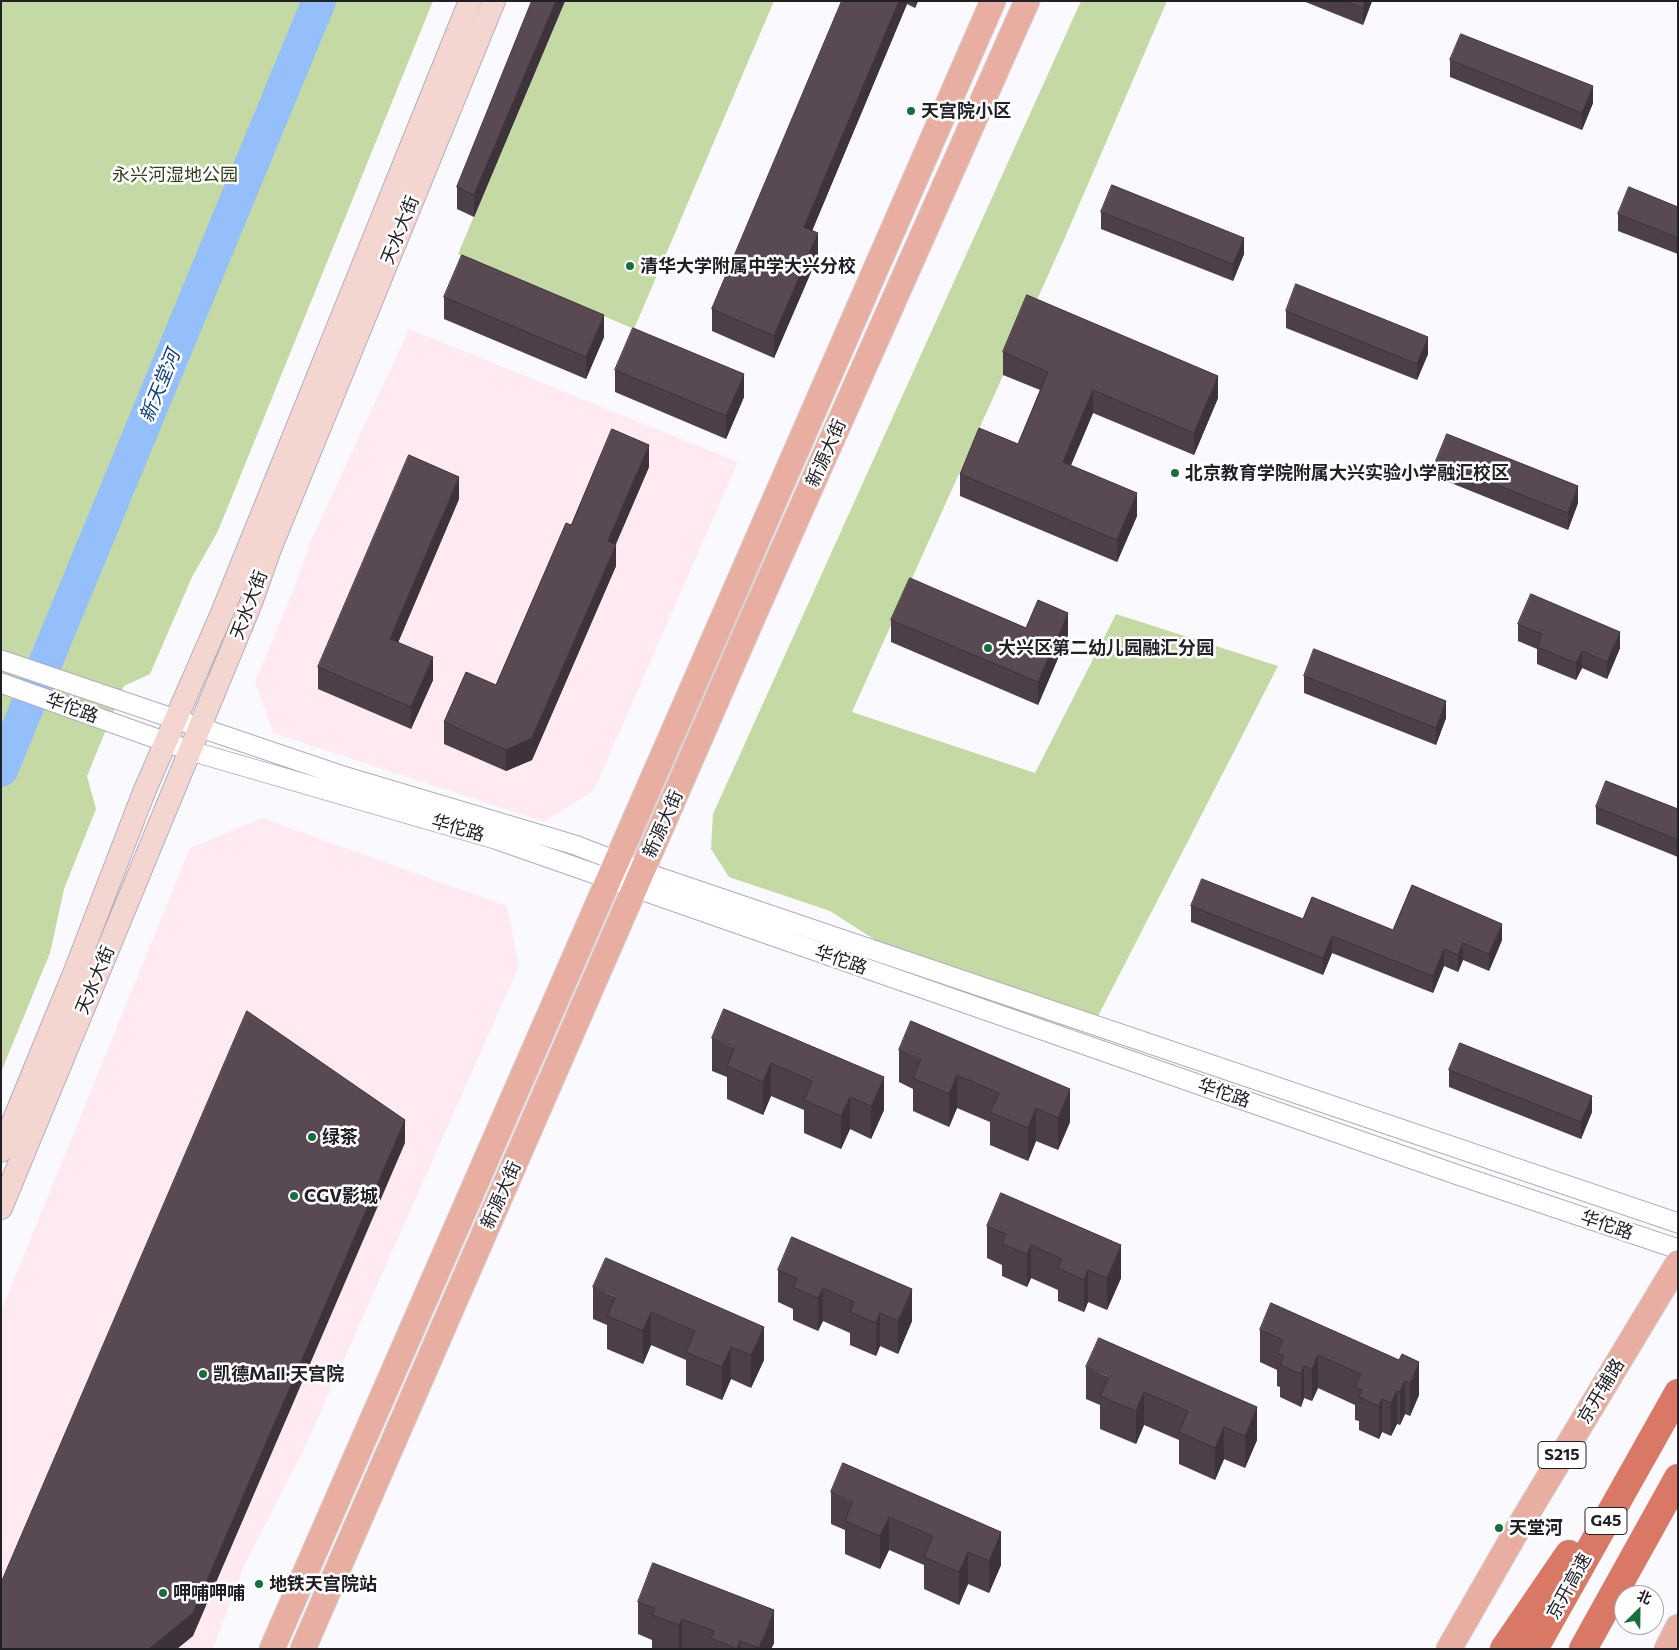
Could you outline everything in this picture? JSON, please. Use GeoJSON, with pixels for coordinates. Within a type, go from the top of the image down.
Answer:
{"type":"FeatureCollection","features":[{"type":"Feature","properties":{"kind":"highway","name":"京开高速"},"geometry":{"type":"LineString","coordinates":[[1534,1649],[1678,1393]]}},
{"type":"Feature","properties":{"kind":"highway","name":"G45"},"geometry":{"type":"LineString","coordinates":[[1583,1649],[1678,1478]]}},
{"type":"Feature","properties":{"kind":"highway"},"geometry":{"type":"LineString","coordinates":[[1504,1649],[1568,1556],[1623,1490]]}},
{"type":"Feature","properties":{"kind":"main road","name":"天水大街"},"geometry":{"type":"LineString","coordinates":[[1,1150],[165,742],[222,613],[470,1]]}},
{"type":"Feature","properties":{"kind":"main road","name":"天水大街"},"geometry":{"type":"LineString","coordinates":[[1,1208],[191,751],[251,603],[270,548],[494,1]]}},
{"type":"Feature","properties":{"kind":"main road","name":"新源大街"},"geometry":{"type":"LineString","coordinates":[[272,1649],[993,1]]}},
{"type":"Feature","properties":{"kind":"main road","name":"新源大街"},"geometry":{"type":"LineString","coordinates":[[303,1649],[638,880],[1027,1]]}},
{"type":"Feature","properties":{"kind":"main road","name":"京开辅路"},"geometry":{"type":"LineString","coordinates":[[1449,1649],[1516,1532],[1678,1263]]}},
{"type":"Feature","properties":{"kind":"main road"},"geometry":{"type":"LineString","coordinates":[[1667,1649],[1678,1627]]}},
{"type":"Feature","properties":{"kind":"street","name":"华佗路"},"geometry":{"type":"LineString","coordinates":[[1,660],[108,698],[340,775],[566,842],[613,870]]}},
{"type":"Feature","properties":{"kind":"street","name":"华佗路"},"geometry":{"type":"LineString","coordinates":[[1,682],[191,751],[496,839],[613,870],[1461,1176],[1678,1249]]}},
{"type":"Feature","properties":{"kind":"street","name":"华佗路"},"geometry":{"type":"LineString","coordinates":[[638,880],[1678,1224]]}},
{"type":"Feature","properties":{"kind":"shaded area"},"geometry":{"type":"Polygon","coordinates":[[[409,329],[738,462],[594,790],[544,822],[273,733],[255,682],[298,579],[308,547],[409,329]]]}},
{"type":"Feature","properties":{"kind":"shaded area"},"geometry":{"type":"Polygon","coordinates":[[[262,818],[507,906],[519,966],[306,1445],[245,1564],[213,1649],[1,1649],[1,1311],[190,848],[262,818]]]}},
{"type":"Feature","properties":{"kind":"green space","name":"永兴河湿地公园"},"geometry":{"type":"Polygon","coordinates":[[[1,1],[433,1],[218,531],[192,577],[150,674],[124,686],[87,776],[96,809],[64,889],[50,953],[1,1072],[1,1]]]}},
{"type":"Feature","properties":{"kind":"green space"},"geometry":{"type":"Polygon","coordinates":[[[565,1],[774,1],[634,329],[458,254],[565,1]]]}},
{"type":"Feature","properties":{"kind":"green space"},"geometry":{"type":"Polygon","coordinates":[[[1081,1],[1167,1],[1063,242],[852,712],[1035,773],[1116,614],[1278,666],[1095,1022],[908,961],[830,911],[729,877],[711,849],[713,814],[1081,1]]]}},
{"type":"Feature","properties":{"kind":"building"},"geometry":{"type":"Polygon","coordinates":[[[532,1],[556,1],[474,195],[457,187],[532,1]]]}},
{"type":"Feature","properties":{"kind":"building"},"geometry":{"type":"Polygon","coordinates":[[[842,1],[899,1],[804,227],[818,233],[774,336],[712,309],[842,1]]]}},
{"type":"Feature","properties":{"kind":"building"},"geometry":{"type":"Polygon","coordinates":[[[1345,1],[1365,1],[1363,8],[1345,1]]]}},
{"type":"Feature","properties":{"kind":"building"},"geometry":{"type":"Polygon","coordinates":[[[1461,34],[1593,86],[1582,113],[1450,60],[1461,34]]]}},
{"type":"Feature","properties":{"kind":"building"},"geometry":{"type":"Polygon","coordinates":[[[1112,185],[1244,238],[1233,264],[1101,212],[1112,185]]]}},
{"type":"Feature","properties":{"kind":"building"},"geometry":{"type":"Polygon","coordinates":[[[1629,187],[1678,207],[1678,238],[1618,214],[1629,187]]]}},
{"type":"Feature","properties":{"kind":"building"},"geometry":{"type":"Polygon","coordinates":[[[462,255],[604,315],[586,357],[444,297],[462,255]]]}},
{"type":"Feature","properties":{"kind":"building"},"geometry":{"type":"Polygon","coordinates":[[[1296,284],[1428,337],[1417,364],[1286,311],[1296,284]]]}},
{"type":"Feature","properties":{"kind":"building"},"geometry":{"type":"Polygon","coordinates":[[[1027,295],[1218,376],[1194,433],[1093,390],[1063,462],[1137,493],[1117,540],[960,474],[979,428],[1018,444],[1048,372],[1003,352],[1027,295]]]}},
{"type":"Feature","properties":{"kind":"building"},"geometry":{"type":"Polygon","coordinates":[[[633,328],[744,374],[726,416],[615,370],[633,328]]]}},
{"type":"Feature","properties":{"kind":"building"},"geometry":{"type":"Polygon","coordinates":[[[612,429],[649,445],[608,541],[616,545],[532,738],[506,750],[444,722],[466,672],[496,685],[566,523],[571,525],[612,429]]]}},
{"type":"Feature","properties":{"kind":"building"},"geometry":{"type":"Polygon","coordinates":[[[1447,434],[1578,486],[1568,513],[1436,461],[1447,434]]]}},
{"type":"Feature","properties":{"kind":"building"},"geometry":{"type":"Polygon","coordinates":[[[409,455],[459,477],[390,639],[433,657],[411,707],[318,667],[409,455]]]}},
{"type":"Feature","properties":{"kind":"building"},"geometry":{"type":"Polygon","coordinates":[[[910,578],[1026,628],[1038,600],[1068,613],[1038,682],[891,620],[910,578]]]}},
{"type":"Feature","properties":{"kind":"building"},"geometry":{"type":"Polygon","coordinates":[[[1531,594],[1620,632],[1607,662],[1582,651],[1576,663],[1537,647],[1542,634],[1518,624],[1531,594]]]}},
{"type":"Feature","properties":{"kind":"building"},"geometry":{"type":"Polygon","coordinates":[[[1314,649],[1446,701],[1436,728],[1304,676],[1314,649]]]}},
{"type":"Feature","properties":{"kind":"building"},"geometry":{"type":"Polygon","coordinates":[[[1606,781],[1678,809],[1678,840],[1596,807],[1606,781]]]}},
{"type":"Feature","properties":{"kind":"building"},"geometry":{"type":"Polygon","coordinates":[[[1202,879],[1303,919],[1312,897],[1393,930],[1412,885],[1502,924],[1489,954],[1463,943],[1458,955],[1444,949],[1433,976],[1332,936],[1323,958],[1191,906],[1202,879]]]}},
{"type":"Feature","properties":{"kind":"building"},"geometry":{"type":"Polygon","coordinates":[[[724,1009],[884,1077],[871,1106],[850,1097],[841,1116],[804,1100],[812,1081],[771,1063],[763,1082],[727,1066],[735,1047],[712,1038],[724,1009]]]}},
{"type":"Feature","properties":{"kind":"building","name":"凯德Mall·天宫院"},"geometry":{"type":"Polygon","coordinates":[[[247,1011],[405,1120],[193,1613],[149,1649],[1,1649],[1,1583],[247,1011]]]}},
{"type":"Feature","properties":{"kind":"building"},"geometry":{"type":"Polygon","coordinates":[[[911,1021],[1070,1089],[1058,1118],[1036,1108],[1028,1128],[990,1112],[999,1093],[957,1075],[949,1094],[913,1078],[921,1059],[899,1050],[911,1021]]]}},
{"type":"Feature","properties":{"kind":"building"},"geometry":{"type":"Polygon","coordinates":[[[1460,1043],[1592,1096],[1581,1122],[1449,1070],[1460,1043]]]}},
{"type":"Feature","properties":{"kind":"building"},"geometry":{"type":"Polygon","coordinates":[[[1001,1193],[1121,1245],[1107,1278],[1088,1270],[1084,1280],[1058,1268],[1062,1259],[1031,1245],[1027,1254],[1002,1244],[1006,1234],[987,1226],[1001,1193]]]}},
{"type":"Feature","properties":{"kind":"building"},"geometry":{"type":"Polygon","coordinates":[[[792,1237],[912,1289],[898,1321],[880,1313],[876,1323],[850,1312],[854,1302],[823,1288],[818,1298],[793,1287],[797,1278],[778,1270],[792,1237]]]}},
{"type":"Feature","properties":{"kind":"building"},"geometry":{"type":"Polygon","coordinates":[[[606,1258],[764,1327],[751,1355],[731,1347],[722,1367],[686,1352],[695,1331],[651,1312],[643,1331],[607,1316],[616,1296],[593,1287],[606,1258]]]}},
{"type":"Feature","properties":{"kind":"building"},"geometry":{"type":"Polygon","coordinates":[[[1271,1303],[1399,1360],[1402,1354],[1419,1362],[1410,1384],[1405,1381],[1400,1392],[1397,1391],[1391,1403],[1382,1399],[1379,1406],[1359,1397],[1362,1390],[1355,1387],[1361,1374],[1318,1355],[1312,1369],[1304,1366],[1301,1374],[1280,1365],[1284,1356],[1277,1353],[1283,1340],[1260,1330],[1271,1303]]]}},
{"type":"Feature","properties":{"kind":"building"},"geometry":{"type":"Polygon","coordinates":[[[1099,1338],[1257,1407],[1245,1436],[1224,1427],[1215,1448],[1179,1432],[1188,1411],[1144,1392],[1136,1411],[1100,1396],[1109,1376],[1086,1367],[1099,1338]]]}},
{"type":"Feature","properties":{"kind":"building"},"geometry":{"type":"Polygon","coordinates":[[[843,1463],[1001,1532],[989,1561],[968,1552],[959,1572],[924,1557],[933,1536],[889,1517],[880,1536],[845,1521],[853,1501],[831,1492],[843,1463]]]}},
{"type":"Feature","properties":{"kind":"building"},"geometry":{"type":"Polygon","coordinates":[[[653,1563],[774,1610],[759,1648],[740,1641],[737,1649],[711,1638],[714,1631],[682,1619],[679,1625],[652,1615],[655,1608],[638,1602],[653,1563]]]}},
{"type":"Feature","properties":{"kind":"waterway","name":"新天堂河"},"geometry":{"type":"LineString","coordinates":[[1,770],[319,1]]}},
{"type":"Feature","properties":{"kind":"place","name":"天宫院小区"},"geometry":{"type":"Point","coordinates":[911,111]}},
{"type":"Feature","properties":{"kind":"place","name":"清华大学附属中学大兴分校"},"geometry":{"type":"Point","coordinates":[630,266]}},
{"type":"Feature","properties":{"kind":"place","name":"北京教育学院附属大兴实验小学融汇校区"},"geometry":{"type":"Point","coordinates":[1175,473]}},
{"type":"Feature","properties":{"kind":"place","name":"大兴区第二幼儿园融汇分园"},"geometry":{"type":"Point","coordinates":[988,648]}},
{"type":"Feature","properties":{"kind":"place","name":"绿茶"},"geometry":{"type":"Point","coordinates":[312,1137]}},
{"type":"Feature","properties":{"kind":"place","name":"CGV影城"},"geometry":{"type":"Point","coordinates":[294,1196]}},
{"type":"Feature","properties":{"kind":"place","name":"凯德Mall·天宫院"},"geometry":{"type":"Point","coordinates":[203,1374]}},
{"type":"Feature","properties":{"kind":"place","name":"天堂河"},"geometry":{"type":"Point","coordinates":[1499,1528]}},
{"type":"Feature","properties":{"kind":"place","name":"地铁天宫院站"},"geometry":{"type":"Point","coordinates":[259,1584]}},
{"type":"Feature","properties":{"kind":"place","name":"呷哺呷哺"},"geometry":{"type":"Point","coordinates":[163,1593]}}]}
